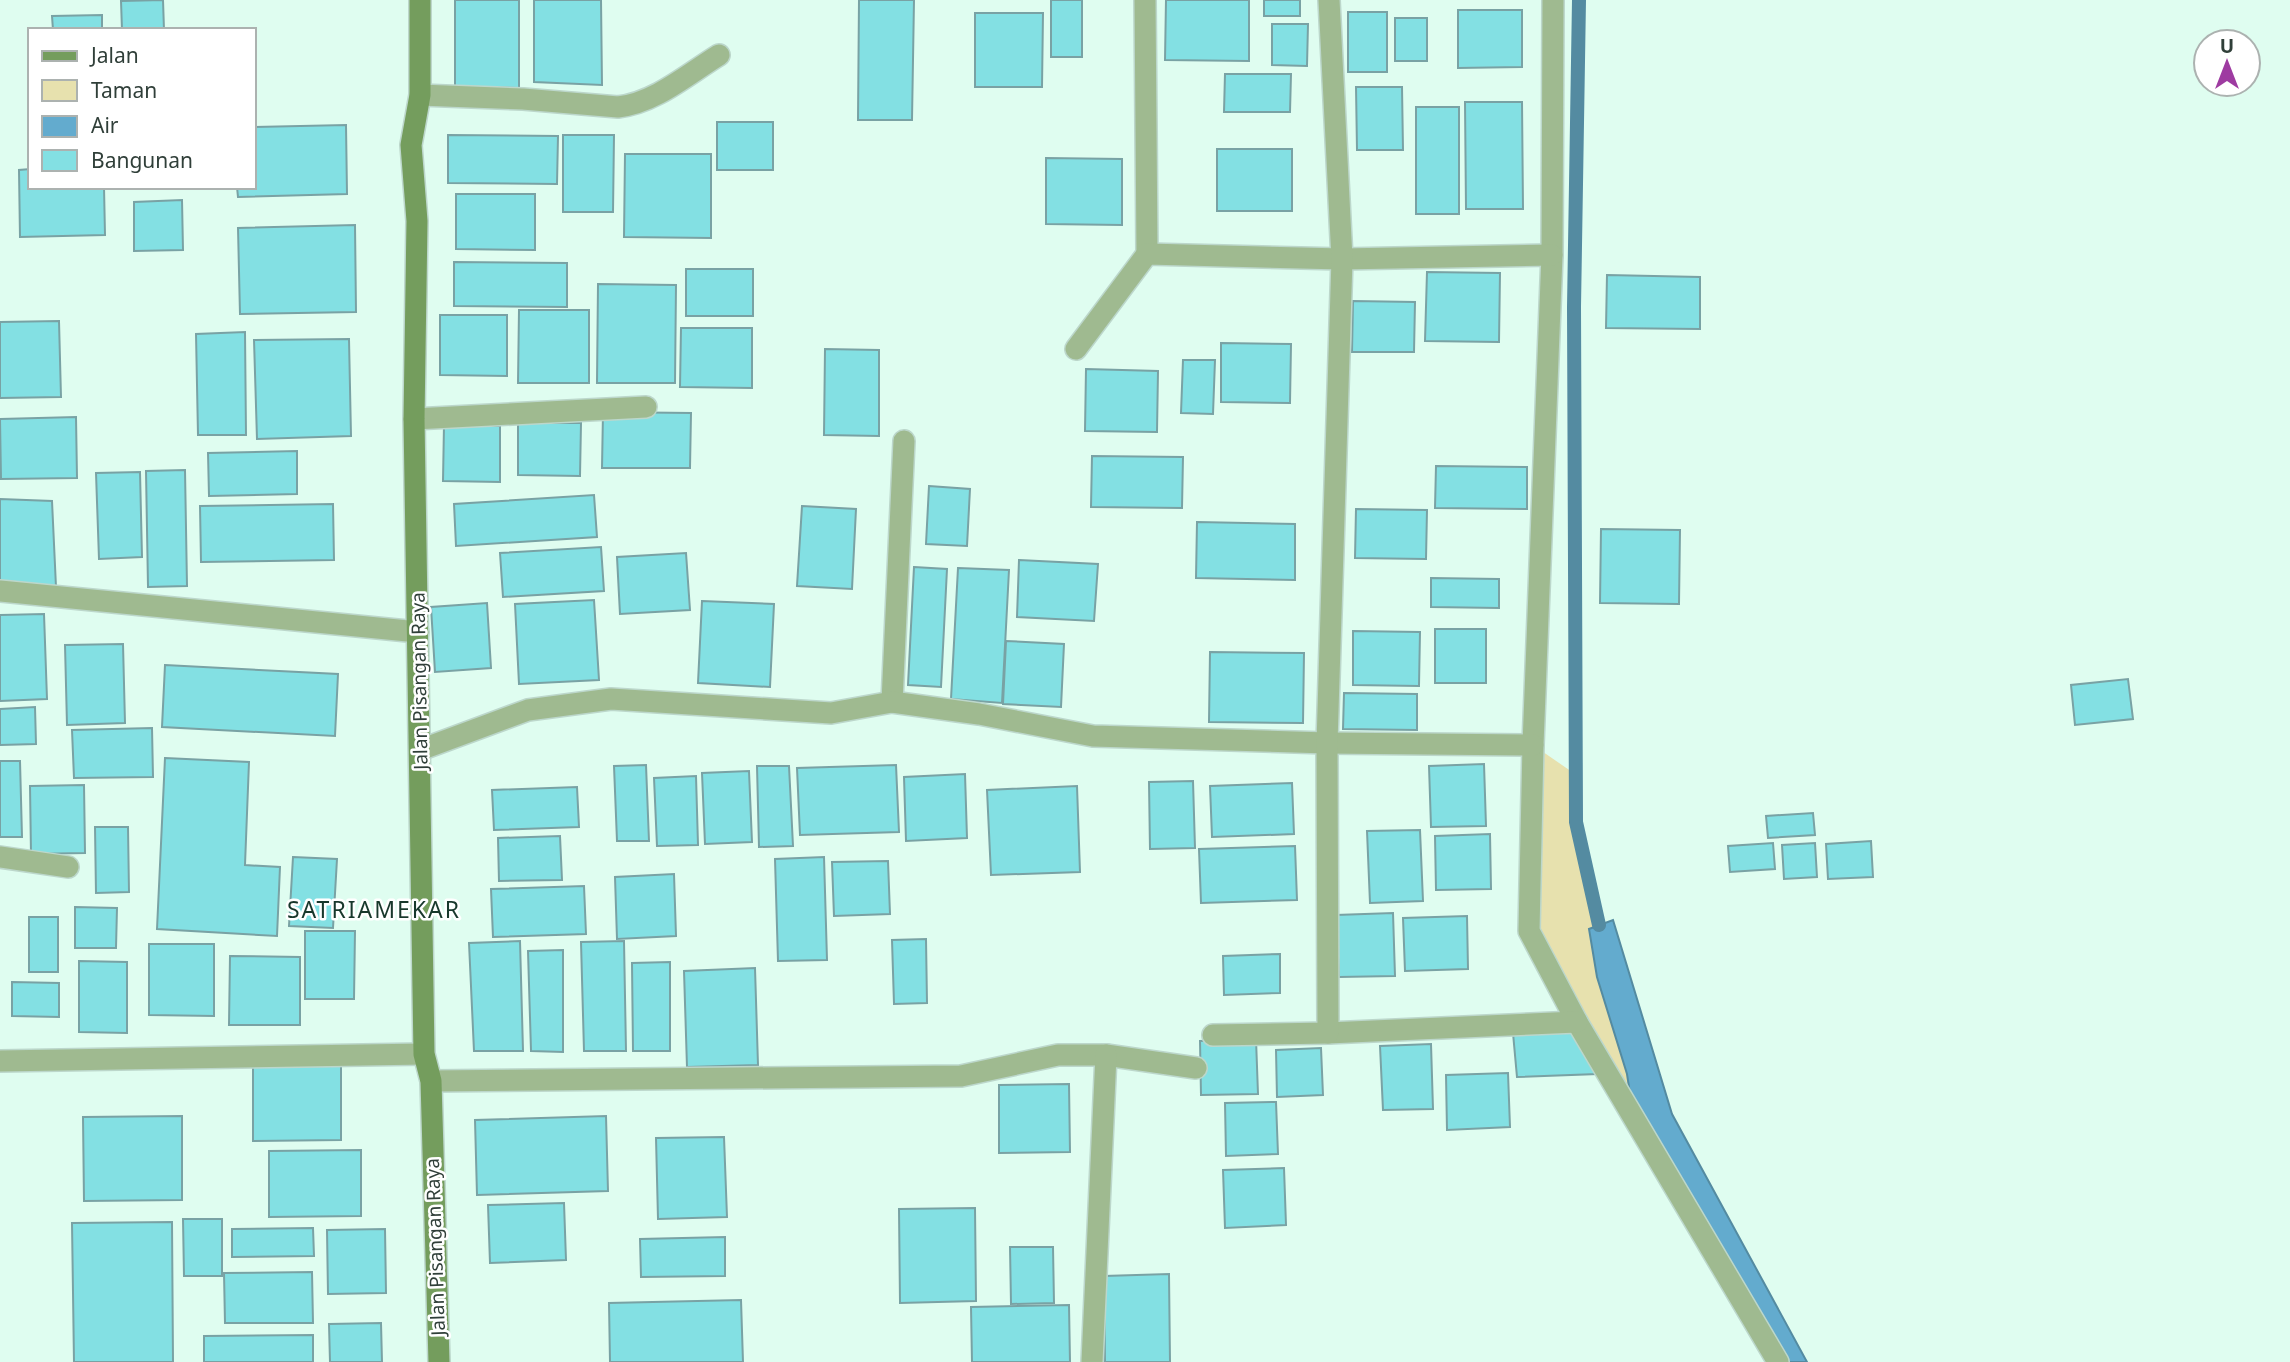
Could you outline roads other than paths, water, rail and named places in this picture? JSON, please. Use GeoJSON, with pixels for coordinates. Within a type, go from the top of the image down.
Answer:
{"type":"FeatureCollection","features":[{"type":"Feature","properties":{"kind":"street","name":"Jalan Pisangan Raya"},"geometry":{"type":"LineString","coordinates":[[420,0],[420,95],[411,145],[417,222],[414,419],[424,1054],[431,1081],[439,1362]]}},
{"type":"Feature","properties":{"kind":"street"},"geometry":{"type":"LineString","coordinates":[[1076,349],[1147,254],[1144,0]]}},
{"type":"Feature","properties":{"kind":"street"},"geometry":{"type":"LineString","coordinates":[[1328,1033],[1327,743],[1342,259],[1329,0]]}},
{"type":"Feature","properties":{"kind":"street"},"geometry":{"type":"LineString","coordinates":[[1553,0],[1552,255],[1533,745],[1529,931],[1577,1022],[1778,1362]]}},
{"type":"Feature","properties":{"kind":"street"},"geometry":{"type":"LineString","coordinates":[[420,95],[631,106],[650,99],[719,55]]}},
{"type":"Feature","properties":{"kind":"street"},"geometry":{"type":"LineString","coordinates":[[1147,254],[1342,259],[1552,255]]}},
{"type":"Feature","properties":{"kind":"street"},"geometry":{"type":"LineString","coordinates":[[414,419],[646,407]]}},
{"type":"Feature","properties":{"kind":"street"},"geometry":{"type":"LineString","coordinates":[[892,702],[904,441]]}},
{"type":"Feature","properties":{"kind":"street"},"geometry":{"type":"LineString","coordinates":[[0,591],[418,632]]}},
{"type":"Feature","properties":{"kind":"street"},"geometry":{"type":"LineString","coordinates":[[420,750],[528,710],[611,699],[831,713],[892,702],[979,714],[1093,736],[1327,743],[1533,745]]}},
{"type":"Feature","properties":{"kind":"street"},"geometry":{"type":"LineString","coordinates":[[0,857],[68,867]]}},
{"type":"Feature","properties":{"kind":"street"},"geometry":{"type":"LineString","coordinates":[[1213,1035],[1328,1033],[1577,1022]]}},
{"type":"Feature","properties":{"kind":"street"},"geometry":{"type":"LineString","coordinates":[[0,1061],[424,1054]]}},
{"type":"Feature","properties":{"kind":"street"},"geometry":{"type":"LineString","coordinates":[[431,1081],[961,1076],[1058,1055],[1105,1055],[1196,1068]]}},
{"type":"Feature","properties":{"kind":"street"},"geometry":{"type":"LineString","coordinates":[[1092,1362],[1105,1055]]}},
{"type":"Feature","properties":{"kind":"water"},"geometry":{"type":"Polygon","coordinates":[[[1613,920],[1672,1114],[1807,1362],[1778,1362],[1634,1120],[1627,1074],[1597,977],[1589,929],[1613,920]]]}},
{"type":"Feature","properties":{"kind":"waterway"},"geometry":{"type":"LineString","coordinates":[[1579,0],[1574,307],[1576,822],[1599,925]]}},
{"type":"Feature","properties":{"kind":"district","name":"SATRIAMEKAR"},"geometry":{"type":"Point","coordinates":[374,909]}}]}
